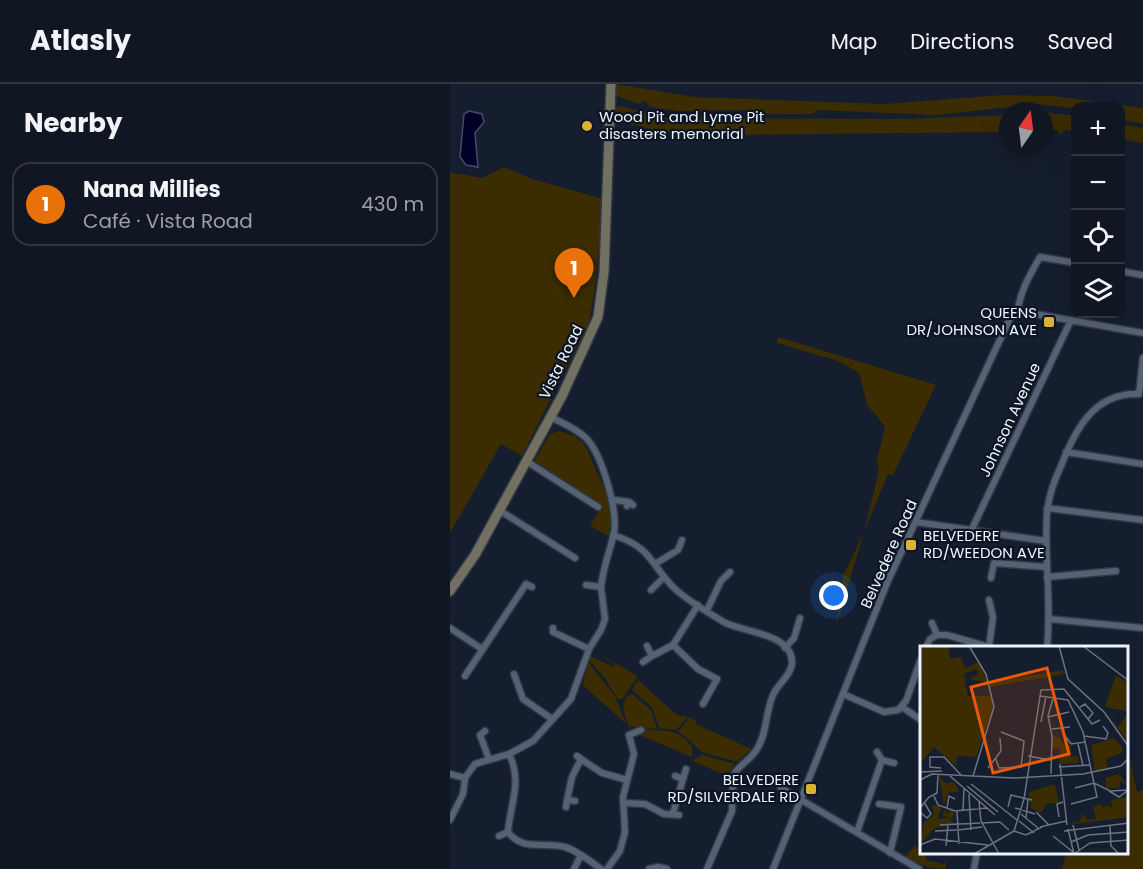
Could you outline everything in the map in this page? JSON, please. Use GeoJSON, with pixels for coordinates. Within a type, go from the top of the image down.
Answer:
{"type":"FeatureCollection","features":[{"type":"Feature","properties":{"kind":"main road","name":"Vista Road"},"geometry":{"type":"LineString","coordinates":[[450,591],[499,510],[550,417],[589,340],[602,300],[611,84]]}},
{"type":"Feature","properties":{"kind":"street","name":"Belvedere Road"},"geometry":{"type":"LineString","coordinates":[[773,869],[887,583],[1011,316],[1018,311],[1019,300],[1040,257],[1071,262]]}},
{"type":"Feature","properties":{"kind":"street"},"geometry":{"type":"LineString","coordinates":[[1125,272],[1143,275]]}},
{"type":"Feature","properties":{"kind":"street"},"geometry":{"type":"LineString","coordinates":[[1018,311],[1143,333]]}},
{"type":"Feature","properties":{"kind":"street","name":"Johnson Avenue"},"geometry":{"type":"LineString","coordinates":[[971,531],[1071,320]]}},
{"type":"Feature","properties":{"kind":"street"},"geometry":{"type":"LineString","coordinates":[[1047,646],[1049,619],[1046,567],[1047,508],[1066,452],[1080,424],[1094,409],[1112,399],[1139,394],[1143,358]]}},
{"type":"Feature","properties":{"kind":"street"},"geometry":{"type":"LineString","coordinates":[[450,820],[463,794],[465,778],[476,764],[509,754],[533,741],[573,695],[589,649],[605,619],[601,586],[602,571],[613,535],[614,500],[588,439],[550,417]]}},
{"type":"Feature","properties":{"kind":"street"},"geometry":{"type":"LineString","coordinates":[[1066,452],[1143,464]]}},
{"type":"Feature","properties":{"kind":"street"},"geometry":{"type":"LineString","coordinates":[[526,461],[598,507]]}},
{"type":"Feature","properties":{"kind":"street"},"geometry":{"type":"LineString","coordinates":[[614,500],[620,499],[630,504]]}},
{"type":"Feature","properties":{"kind":"street"},"geometry":{"type":"LineString","coordinates":[[1047,508],[1143,520]]}},
{"type":"Feature","properties":{"kind":"street"},"geometry":{"type":"LineString","coordinates":[[499,510],[575,558]]}},
{"type":"Feature","properties":{"kind":"street"},"geometry":{"type":"LineString","coordinates":[[916,522],[1046,541]]}},
{"type":"Feature","properties":{"kind":"street"},"geometry":{"type":"LineString","coordinates":[[613,535],[639,545],[675,589],[698,605],[733,627],[766,634],[785,648],[791,656],[791,668],[771,698],[766,726],[758,748],[733,776],[732,811],[707,869]]}},
{"type":"Feature","properties":{"kind":"street"},"geometry":{"type":"LineString","coordinates":[[656,564],[678,550],[682,540]]}},
{"type":"Feature","properties":{"kind":"street"},"geometry":{"type":"LineString","coordinates":[[991,578],[990,563],[1046,567]]}},
{"type":"Feature","properties":{"kind":"street"},"geometry":{"type":"LineString","coordinates":[[1047,578],[1116,571]]}},
{"type":"Feature","properties":{"kind":"street"},"geometry":{"type":"LineString","coordinates":[[707,610],[721,581],[731,572]]}},
{"type":"Feature","properties":{"kind":"street"},"geometry":{"type":"LineString","coordinates":[[651,590],[664,577]]}},
{"type":"Feature","properties":{"kind":"street"},"geometry":{"type":"LineString","coordinates":[[465,676],[526,584],[532,586]]}},
{"type":"Feature","properties":{"kind":"street"},"geometry":{"type":"LineString","coordinates":[[586,585],[601,586]]}},
{"type":"Feature","properties":{"kind":"street"},"geometry":{"type":"LineString","coordinates":[[989,600],[993,617],[989,646]]}},
{"type":"Feature","properties":{"kind":"street"},"geometry":{"type":"LineString","coordinates":[[643,662],[673,645],[698,605]]}},
{"type":"Feature","properties":{"kind":"street"},"geometry":{"type":"LineString","coordinates":[[785,648],[794,638],[800,618]]}},
{"type":"Feature","properties":{"kind":"street"},"geometry":{"type":"LineString","coordinates":[[1049,619],[1143,628]]}},
{"type":"Feature","properties":{"kind":"street"},"geometry":{"type":"LineString","coordinates":[[932,624],[937,635]]}},
{"type":"Feature","properties":{"kind":"street"},"geometry":{"type":"LineString","coordinates":[[450,628],[482,649]]}},
{"type":"Feature","properties":{"kind":"street"},"geometry":{"type":"LineString","coordinates":[[553,632],[589,649]]}},
{"type":"Feature","properties":{"kind":"street"},"geometry":{"type":"LineString","coordinates":[[926,646],[930,639],[937,635],[947,635],[986,646]]}},
{"type":"Feature","properties":{"kind":"street"},"geometry":{"type":"LineString","coordinates":[[673,645],[698,669],[719,676],[703,705]]}},
{"type":"Feature","properties":{"kind":"street"},"geometry":{"type":"LineString","coordinates":[[647,646],[652,656]]}},
{"type":"Feature","properties":{"kind":"street"},"geometry":{"type":"LineString","coordinates":[[843,694],[884,712],[895,711],[902,707],[920,662]]}},
{"type":"Feature","properties":{"kind":"street"},"geometry":{"type":"LineString","coordinates":[[514,674],[523,699],[552,719]]}},
{"type":"Feature","properties":{"kind":"street"},"geometry":{"type":"LineString","coordinates":[[902,707],[920,719]]}},
{"type":"Feature","properties":{"kind":"street"},"geometry":{"type":"LineString","coordinates":[[607,869],[624,840],[622,803],[634,754],[626,727]]}},
{"type":"Feature","properties":{"kind":"street"},"geometry":{"type":"LineString","coordinates":[[629,735],[641,730]]}},
{"type":"Feature","properties":{"kind":"street"},"geometry":{"type":"LineString","coordinates":[[480,734],[489,759]]}},
{"type":"Feature","properties":{"kind":"street"},"geometry":{"type":"LineString","coordinates":[[877,753],[882,760],[894,763]]}},
{"type":"Feature","properties":{"kind":"street"},"geometry":{"type":"LineString","coordinates":[[508,832],[517,782],[509,754]]}},
{"type":"Feature","properties":{"kind":"street"},"geometry":{"type":"LineString","coordinates":[[570,803],[572,777],[579,757],[602,773],[627,780]]}},
{"type":"Feature","properties":{"kind":"street"},"geometry":{"type":"LineString","coordinates":[[857,832],[882,760]]}},
{"type":"Feature","properties":{"kind":"street"},"geometry":{"type":"LineString","coordinates":[[622,803],[641,803],[664,814],[676,814],[686,769]]}},
{"type":"Feature","properties":{"kind":"street"},"geometry":{"type":"LineString","coordinates":[[450,774],[465,778]]}},
{"type":"Feature","properties":{"kind":"street"},"geometry":{"type":"LineString","coordinates":[[675,776],[684,779]]}},
{"type":"Feature","properties":{"kind":"street"},"geometry":{"type":"LineString","coordinates":[[780,788],[915,868]]}},
{"type":"Feature","properties":{"kind":"street"},"geometry":{"type":"LineString","coordinates":[[879,804],[902,807],[890,853]]}},
{"type":"Feature","properties":{"kind":"street"},"geometry":{"type":"LineString","coordinates":[[499,836],[508,832]]}},
{"type":"Feature","properties":{"kind":"street"},"geometry":{"type":"LineString","coordinates":[[508,832],[519,842],[562,846],[581,855],[601,869]]}},
{"type":"Feature","properties":{"kind":"street"},"geometry":{"type":"LineString","coordinates":[[974,869],[977,854]]}},
{"type":"Feature","properties":{"kind":"street"},"geometry":{"type":"LineString","coordinates":[[574,869],[581,855]]}},
{"type":"Feature","properties":{"kind":"street"},"geometry":{"type":"LineString","coordinates":[[649,869],[658,867],[667,869]]}},
{"type":"Feature","properties":{"kind":"shaded area"},"geometry":{"type":"Polygon","coordinates":[[[616,84],[694,97],[885,104],[1003,95],[1053,96],[1098,102],[1071,102],[1071,108],[1053,106],[1053,102],[999,102],[999,108],[937,115],[819,110],[812,114],[757,114],[749,110],[677,111],[651,107],[644,101],[638,104],[615,95],[616,84]]]}},
{"type":"Feature","properties":{"kind":"shaded area"},"geometry":{"type":"Polygon","coordinates":[[[620,106],[665,118],[908,119],[999,115],[999,132],[710,135],[662,132],[615,120],[615,108],[620,106]]]}},
{"type":"Feature","properties":{"kind":"shaded area"},"geometry":{"type":"Polygon","coordinates":[[[1125,106],[1143,108],[1143,124],[1125,121],[1125,106]]]}},
{"type":"Feature","properties":{"kind":"shaded area"},"geometry":{"type":"Polygon","coordinates":[[[1053,113],[1071,115],[1071,131],[1065,130],[1060,135],[1057,130],[1053,130],[1053,113]]]}},
{"type":"Feature","properties":{"kind":"shaded area"},"geometry":{"type":"Polygon","coordinates":[[[1125,125],[1143,128],[1143,143],[1125,140],[1125,125]]]}},
{"type":"Feature","properties":{"kind":"shaded area"},"geometry":{"type":"Polygon","coordinates":[[[504,167],[532,179],[603,199],[596,280],[589,323],[522,456],[501,444],[450,533],[450,172],[482,178],[504,167]]]}},
{"type":"Feature","properties":{"kind":"shaded area"},"geometry":{"type":"Polygon","coordinates":[[[778,337],[936,385],[893,475],[888,474],[864,532],[879,470],[877,461],[885,426],[867,405],[860,376],[856,371],[838,361],[777,343],[778,337]]]}},
{"type":"Feature","properties":{"kind":"shaded area"},"geometry":{"type":"Polygon","coordinates":[[[560,431],[575,436],[585,445],[608,497],[611,521],[608,536],[590,526],[601,506],[534,461],[550,434],[560,431]]]}},
{"type":"Feature","properties":{"kind":"shaded area"},"geometry":{"type":"Polygon","coordinates":[[[864,532],[836,627],[843,576],[864,532]]]}},
{"type":"Feature","properties":{"kind":"shaded area"},"geometry":{"type":"Polygon","coordinates":[[[593,651],[638,676],[622,699],[618,699],[604,677],[589,660],[591,656],[613,667],[614,664],[593,651]]]}},
{"type":"Feature","properties":{"kind":"shaded area"},"geometry":{"type":"Polygon","coordinates":[[[588,662],[615,696],[626,724],[583,685],[588,662]]]}},
{"type":"Feature","properties":{"kind":"shaded area"},"geometry":{"type":"Polygon","coordinates":[[[638,680],[677,715],[688,717],[676,730],[659,728],[652,707],[632,690],[638,680]]]}},
{"type":"Feature","properties":{"kind":"shaded area"},"geometry":{"type":"Polygon","coordinates":[[[632,694],[651,710],[657,729],[629,726],[623,706],[628,695],[632,694]]]}},
{"type":"Feature","properties":{"kind":"shaded area"},"geometry":{"type":"Polygon","coordinates":[[[690,717],[696,721],[696,724],[751,749],[737,762],[702,752],[678,731],[690,717]]]}},
{"type":"Feature","properties":{"kind":"shaded area"},"geometry":{"type":"Polygon","coordinates":[[[642,727],[674,732],[679,735],[692,747],[692,757],[639,735],[643,733],[642,727]]]}},
{"type":"Feature","properties":{"kind":"shaded area"},"geometry":{"type":"Polygon","coordinates":[[[1128,751],[1137,792],[1143,790],[1143,869],[1062,869],[1066,854],[1128,854],[1128,751]]]}},
{"type":"Feature","properties":{"kind":"shaded area"},"geometry":{"type":"Polygon","coordinates":[[[702,755],[735,764],[730,772],[720,773],[692,761],[702,755]]]}},
{"type":"Feature","properties":{"kind":"shaded area"},"geometry":{"type":"Polygon","coordinates":[[[915,845],[920,854],[927,854],[926,860],[943,864],[947,862],[945,869],[926,867],[905,857],[915,845]]]}},
{"type":"Feature","properties":{"kind":"water"},"geometry":{"type":"Polygon","coordinates":[[[469,111],[482,114],[484,122],[475,133],[478,167],[466,165],[460,157],[464,114],[469,111]]]}},
{"type":"Feature","properties":{"kind":"place","name":"Wood Pit and Lyme Pit disasters memorial"},"geometry":{"type":"Point","coordinates":[587,126]}},
{"type":"Feature","properties":{"kind":"place","name":"Nana Millies"},"geometry":{"type":"Point","coordinates":[574,298]}},
{"type":"Feature","properties":{"kind":"place","name":"QUEENS DR/JOHNSON AVE"},"geometry":{"type":"Point","coordinates":[1049,322]}},
{"type":"Feature","properties":{"kind":"place","name":"BELVEDERE RD/WEEDON AVE"},"geometry":{"type":"Point","coordinates":[911,545]}},
{"type":"Feature","properties":{"kind":"place","name":"BELVEDERE RD/SILVERDALE RD"},"geometry":{"type":"Point","coordinates":[811,789]}}]}
